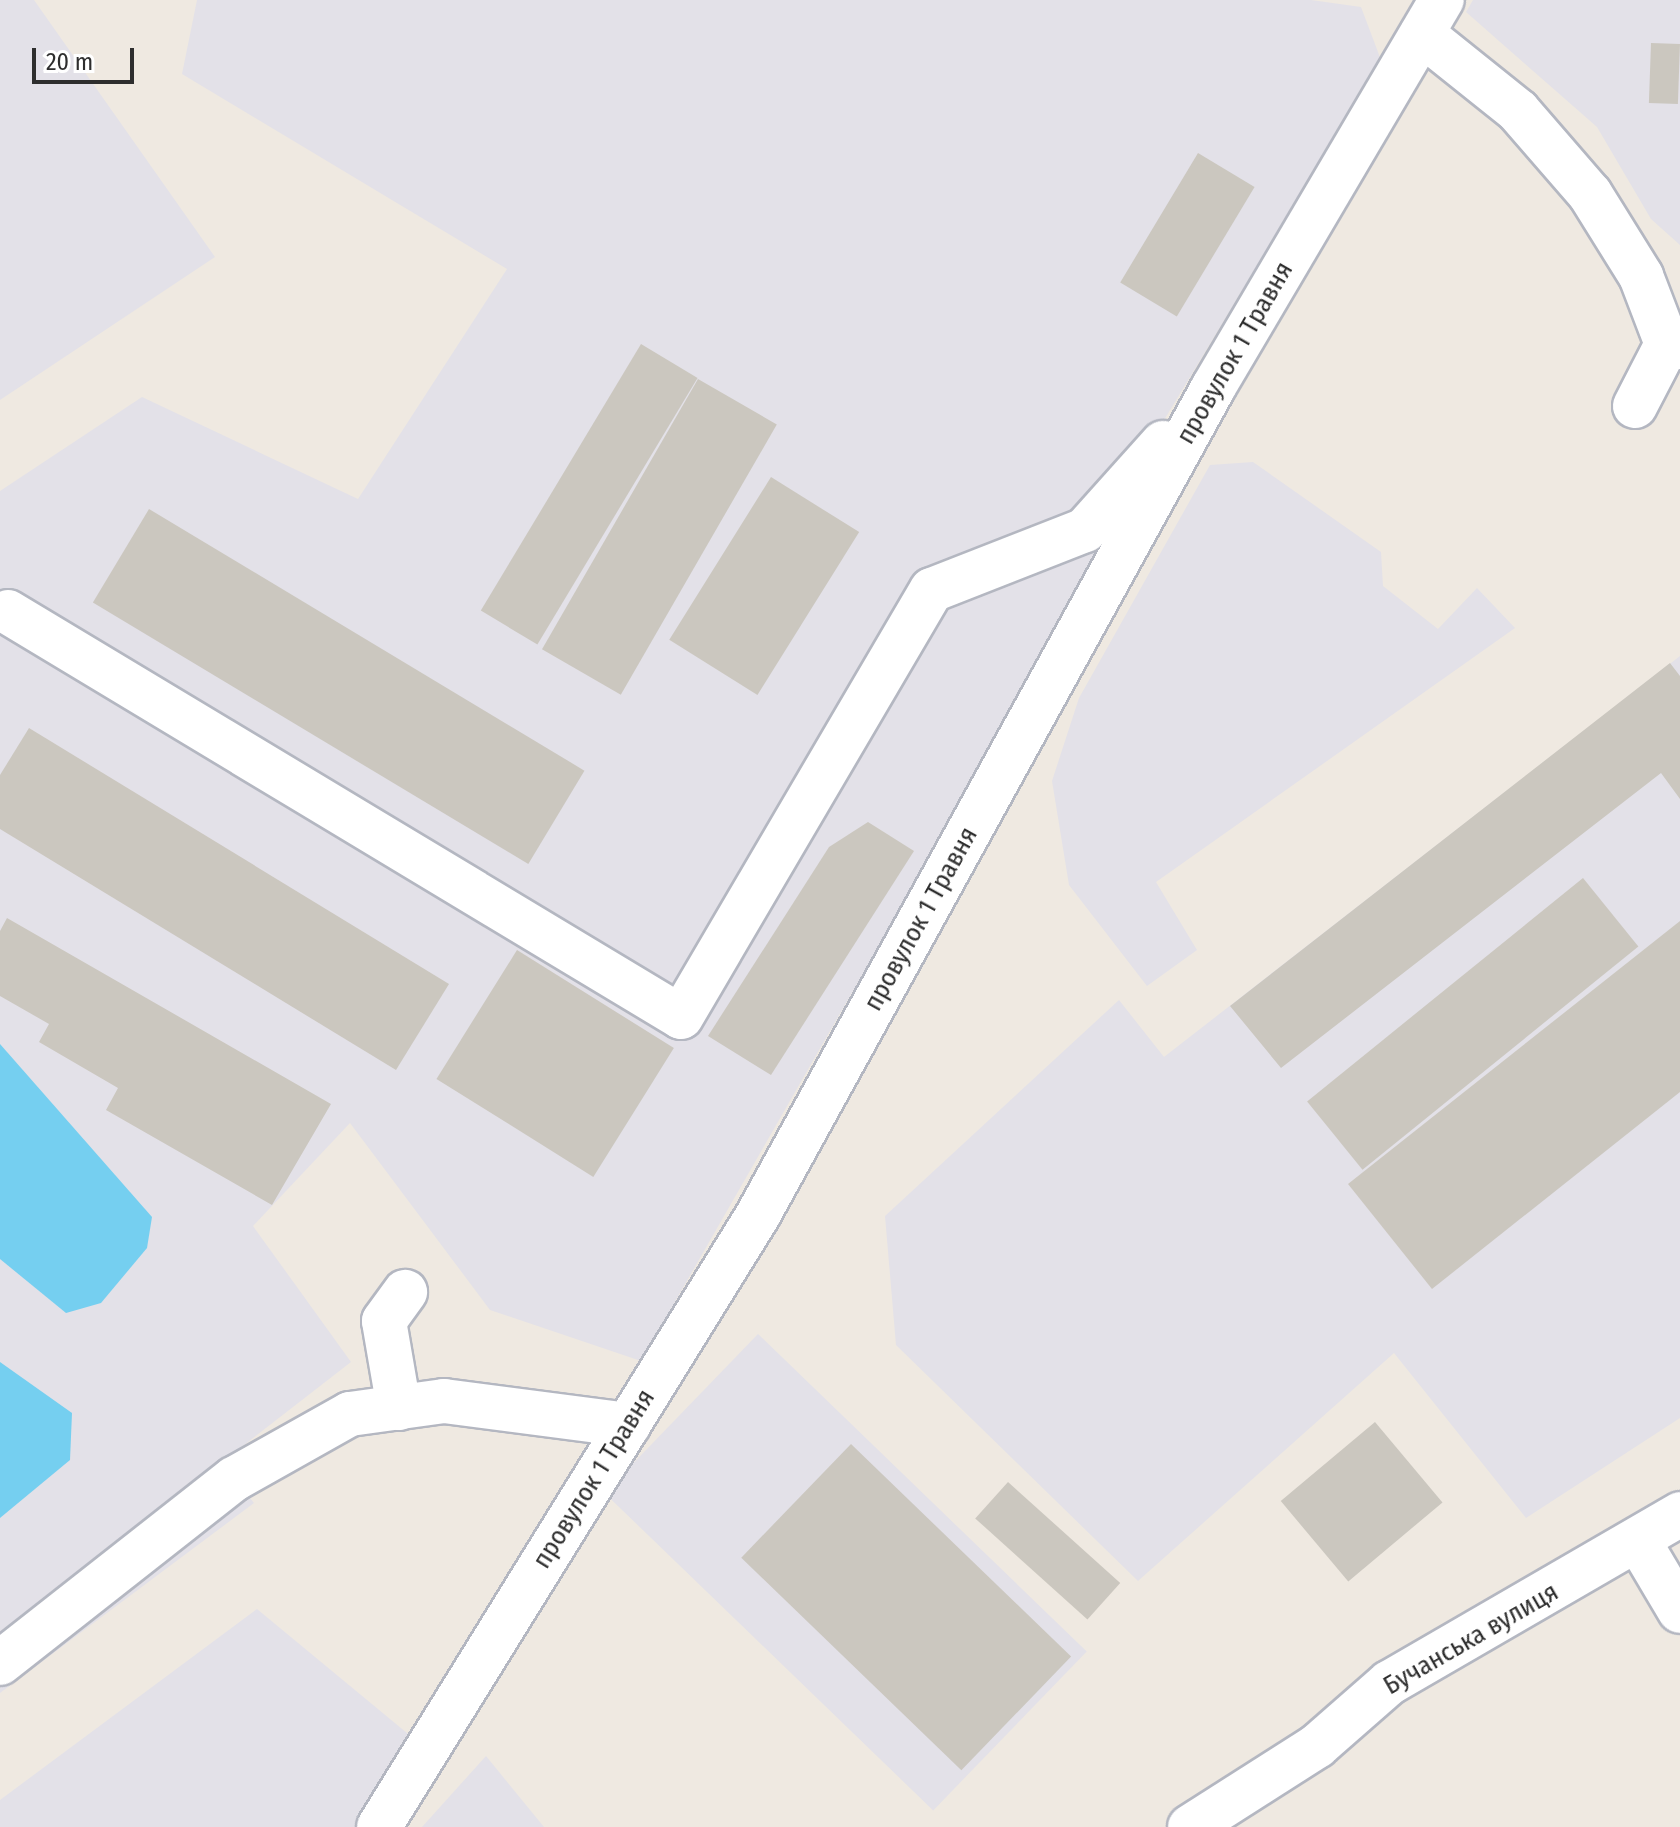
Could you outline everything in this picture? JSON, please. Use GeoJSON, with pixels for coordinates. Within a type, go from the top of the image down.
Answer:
{"type":"FeatureCollection","features":[{"type":"Feature","properties":{"kind":"street"},"geometry":{"type":"LineString","coordinates":[[1432,17],[1590,194],[1641,276],[1674,345],[1635,406]]}},
{"type":"Feature","properties":{"kind":"street","name":"провулок 1 Травня"},"geometry":{"type":"LineString","coordinates":[[379,1827],[758,1215],[1213,388],[1432,17]]}},
{"type":"Feature","properties":{"kind":"street"},"geometry":{"type":"LineString","coordinates":[[8,612],[681,1017],[932,590],[1085,530],[1213,388]]}},
{"type":"Feature","properties":{"kind":"street"},"geometry":{"type":"LineString","coordinates":[[399,1408],[384,1321],[405,1292]]}},
{"type":"Feature","properties":{"kind":"street"},"geometry":{"type":"LineString","coordinates":[[0,1663],[234,1479],[350,1414],[444,1401],[628,1425]]}},
{"type":"Feature","properties":{"kind":"street","name":"Бучанська вулиця"},"geometry":{"type":"LineString","coordinates":[[1190,1827],[1317,1746],[1389,1683],[1639,1542],[1680,1514]]}},
{"type":"Feature","properties":{"kind":"street"},"geometry":{"type":"LineString","coordinates":[[1639,1542],[1680,1611]]}},
{"type":"Feature","properties":{"kind":"shaded area"},"geometry":{"type":"Polygon","coordinates":[[[0,0],[34,0],[215,257],[0,400],[0,0]]]}},
{"type":"Feature","properties":{"kind":"shaded area"},"geometry":{"type":"Polygon","coordinates":[[[197,0],[1311,0],[1361,7],[1381,60],[1146,450],[1067,514],[1106,549],[641,1361],[490,1310],[350,1123],[253,1226],[351,1362],[221,1463],[254,1503],[0,1693],[0,491],[142,397],[358,499],[507,269],[182,74],[197,0]]]}},
{"type":"Feature","properties":{"kind":"shaded area"},"geometry":{"type":"Polygon","coordinates":[[[1473,0],[1680,0],[1680,245],[1651,219],[1597,127],[1466,12],[1473,0]]]}},
{"type":"Feature","properties":{"kind":"shaded area"},"geometry":{"type":"Polygon","coordinates":[[[1253,462],[1381,552],[1383,586],[1438,629],[1477,588],[1515,628],[1156,882],[1197,950],[1147,986],[1069,885],[1052,781],[1079,698],[1210,465],[1253,462]]]}},
{"type":"Feature","properties":{"kind":"shaded area"},"geometry":{"type":"Polygon","coordinates":[[[1680,656],[1680,1418],[1526,1518],[1394,1353],[1138,1581],[896,1345],[885,1216],[1119,1000],[1164,1057],[1680,656]]]}},
{"type":"Feature","properties":{"kind":"shaded area"},"geometry":{"type":"Polygon","coordinates":[[[758,1334],[1087,1651],[933,1810],[604,1493],[758,1334]]]}},
{"type":"Feature","properties":{"kind":"shaded area"},"geometry":{"type":"Polygon","coordinates":[[[257,1609],[413,1738],[366,1827],[0,1827],[0,1800],[257,1609]]]}},
{"type":"Feature","properties":{"kind":"shaded area"},"geometry":{"type":"Polygon","coordinates":[[[486,1756],[544,1827],[422,1827],[486,1756]]]}},
{"type":"Feature","properties":{"kind":"water"},"geometry":{"type":"Polygon","coordinates":[[[0,1044],[152,1217],[147,1248],[101,1303],[66,1313],[0,1259],[0,1044]]]}},
{"type":"Feature","properties":{"kind":"water"},"geometry":{"type":"Polygon","coordinates":[[[0,1362],[72,1413],[70,1460],[0,1518],[0,1362]]]}},
{"type":"Feature","properties":{"kind":"building"},"geometry":{"type":"Polygon","coordinates":[[[1651,43],[1680,44],[1678,104],[1649,103],[1651,43]]]}},
{"type":"Feature","properties":{"kind":"building"},"geometry":{"type":"Polygon","coordinates":[[[1198,153],[1255,187],[1177,316],[1120,282],[1198,153]]]}},
{"type":"Feature","properties":{"kind":"building"},"geometry":{"type":"Polygon","coordinates":[[[641,344],[698,378],[537,645],[481,611],[641,344]]]}},
{"type":"Feature","properties":{"kind":"building"},"geometry":{"type":"Polygon","coordinates":[[[698,379],[777,424],[621,695],[542,649],[698,379]]]}},
{"type":"Feature","properties":{"kind":"building"},"geometry":{"type":"Polygon","coordinates":[[[771,477],[859,532],[757,695],[669,640],[771,477]]]}},
{"type":"Feature","properties":{"kind":"building"},"geometry":{"type":"Polygon","coordinates":[[[149,509],[584,771],[528,864],[93,602],[149,509]]]}},
{"type":"Feature","properties":{"kind":"building"},"geometry":{"type":"Polygon","coordinates":[[[1670,663],[1680,676],[1680,799],[1661,773],[1281,1068],[1230,1006],[1670,663]]]}},
{"type":"Feature","properties":{"kind":"building"},"geometry":{"type":"Polygon","coordinates":[[[29,728],[449,984],[396,1070],[0,829],[0,775],[29,728]]]}},
{"type":"Feature","properties":{"kind":"building"},"geometry":{"type":"Polygon","coordinates":[[[868,822],[914,851],[771,1075],[708,1036],[829,847],[868,822]]]}},
{"type":"Feature","properties":{"kind":"building"},"geometry":{"type":"Polygon","coordinates":[[[1583,878],[1638,946],[1362,1170],[1307,1101],[1583,878]]]}},
{"type":"Feature","properties":{"kind":"building"},"geometry":{"type":"Polygon","coordinates":[[[7,918],[331,1104],[272,1205],[106,1110],[118,1088],[39,1042],[49,1024],[0,996],[0,931],[7,918]]]}},
{"type":"Feature","properties":{"kind":"building"},"geometry":{"type":"Polygon","coordinates":[[[1680,921],[1680,1092],[1432,1289],[1348,1184],[1680,921]]]}},
{"type":"Feature","properties":{"kind":"building"},"geometry":{"type":"Polygon","coordinates":[[[517,950],[674,1048],[593,1177],[436,1079],[517,950]]]}},
{"type":"Feature","properties":{"kind":"building"},"geometry":{"type":"Polygon","coordinates":[[[1375,1422],[1442,1502],[1348,1581],[1281,1501],[1375,1422]]]}},
{"type":"Feature","properties":{"kind":"building"},"geometry":{"type":"Polygon","coordinates":[[[851,1444],[1071,1657],[961,1770],[741,1558],[851,1444]]]}},
{"type":"Feature","properties":{"kind":"building"},"geometry":{"type":"Polygon","coordinates":[[[1008,1482],[1120,1583],[1087,1619],[975,1518],[1008,1482]]]}}]}
